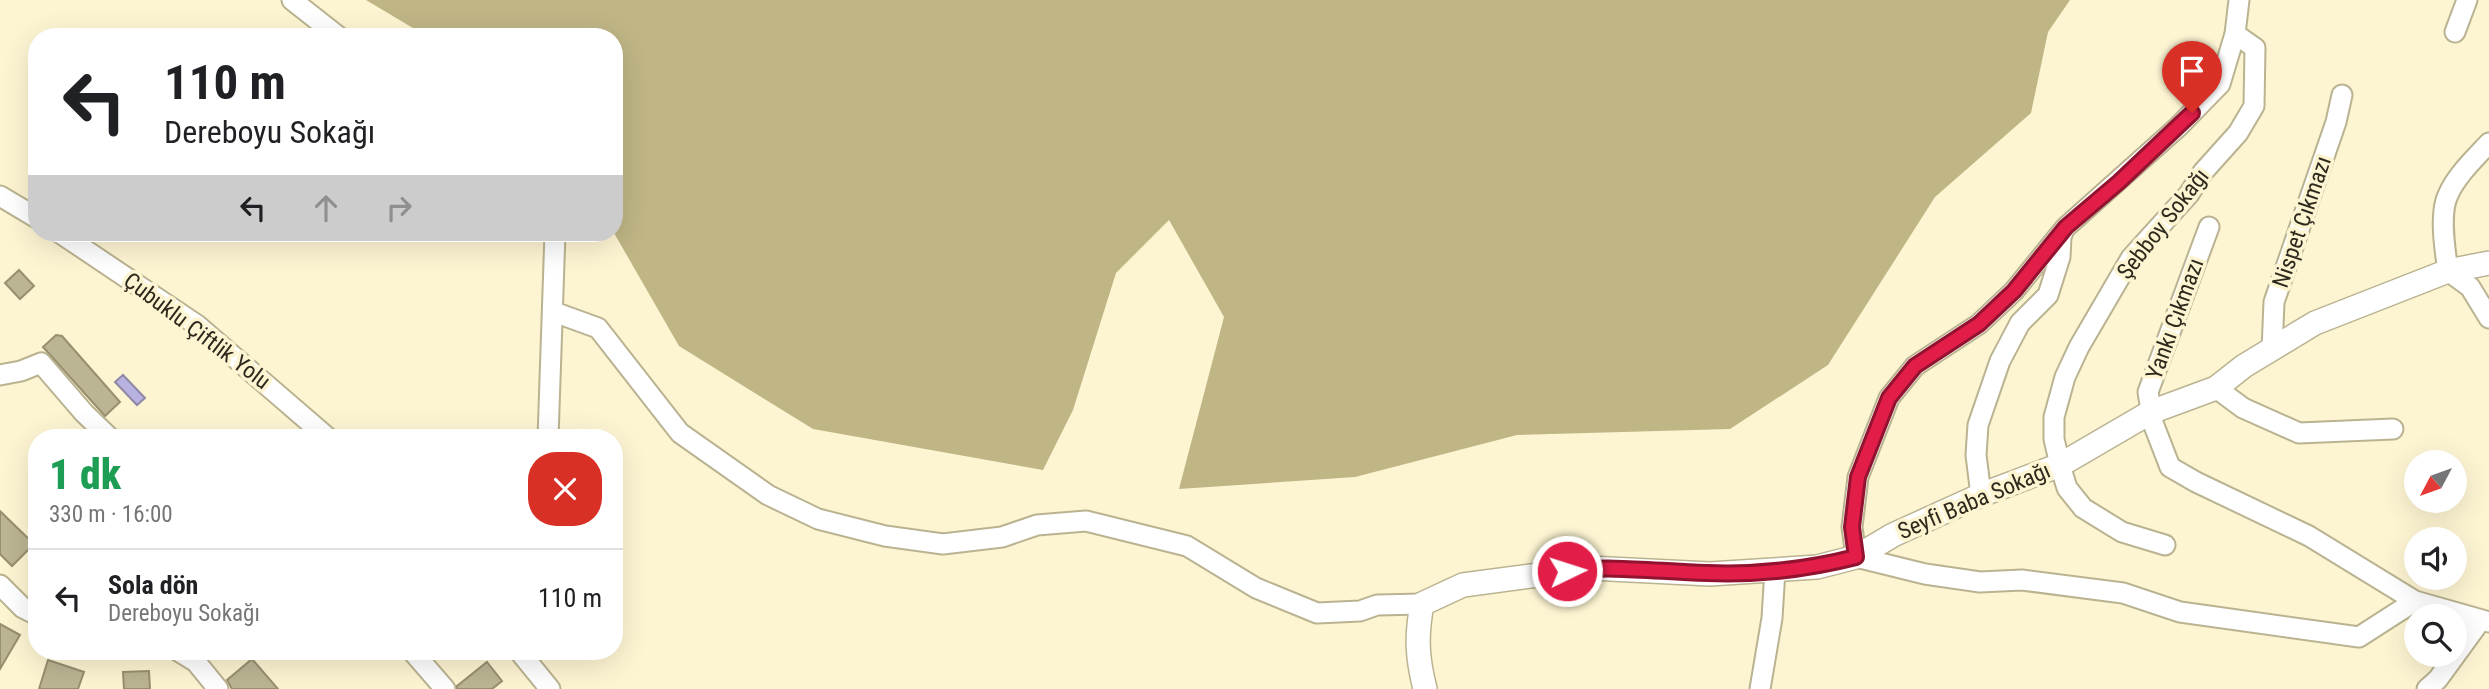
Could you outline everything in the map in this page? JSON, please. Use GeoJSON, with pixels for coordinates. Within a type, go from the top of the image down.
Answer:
{"type":"FeatureCollection","features":[{"type":"Feature","properties":{"kind":"street"},"geometry":{"type":"LineString","coordinates":[[292,0],[328,28]]}},
{"type":"Feature","properties":{"kind":"street"},"geometry":{"type":"LineString","coordinates":[[2239,0],[2235,34],[2220,84],[2168,136],[2066,227],[2014,291],[1979,324],[1915,366],[1889,398],[1858,477],[1852,527],[1856,557],[1925,574],[1980,582],[2022,580],[2123,593],[2180,612],[2359,637],[2415,601]]}},
{"type":"Feature","properties":{"kind":"street"},"geometry":{"type":"LineString","coordinates":[[2455,32],[2467,0]]}},
{"type":"Feature","properties":{"kind":"street","name":"Şebboy Sokağı"},"geometry":{"type":"LineString","coordinates":[[2060,465],[2054,439],[2054,418],[2066,377],[2079,347],[2131,258],[2189,194],[2203,172],[2238,133],[2254,106],[2255,48],[2235,34]]}},
{"type":"Feature","properties":{"kind":"street","name":"Nispet Çıkmazı"},"geometry":{"type":"LineString","coordinates":[[2272,350],[2274,302],[2332,135],[2342,94]]}},
{"type":"Feature","properties":{"kind":"street"},"geometry":{"type":"LineString","coordinates":[[2489,143],[2470,163],[2447,195],[2444,219],[2448,271],[2470,287],[2489,318]]}},
{"type":"Feature","properties":{"kind":"street"},"geometry":{"type":"LineString","coordinates":[[0,196],[28,213]]}},
{"type":"Feature","properties":{"kind":"street"},"geometry":{"type":"LineString","coordinates":[[1981,495],[1976,454],[1978,425],[2000,361],[2020,323],[2048,295],[2060,257],[2061,237],[2066,227]]}},
{"type":"Feature","properties":{"kind":"street","name":"Yankı Çıkmazı"},"geometry":{"type":"LineString","coordinates":[[2151,412],[2148,392],[2209,227]]}},
{"type":"Feature","properties":{"kind":"street","name":"Çubuklu Çiftlik Yolu"},"geometry":{"type":"LineString","coordinates":[[73,242],[197,325],[318,429]]}},
{"type":"Feature","properties":{"kind":"street"},"geometry":{"type":"LineString","coordinates":[[548,429],[555,242]]}},
{"type":"Feature","properties":{"kind":"street","name":"Seyfi Baba Sokağı"},"geometry":{"type":"LineString","coordinates":[[1422,604],[1463,585],[1590,568],[1710,574],[1817,567],[1856,557],[1893,535],[1981,495],[2060,465],[2151,412],[2216,387],[2244,366],[2315,323],[2448,271],[2489,263]]}},
{"type":"Feature","properties":{"kind":"street"},"geometry":{"type":"LineString","coordinates":[[554,312],[598,328],[680,433],[768,495],[818,519],[885,536],[943,544],[1002,537],[1037,526],[1086,521],[1187,546],[1256,589],[1317,613],[1360,611],[1377,605],[1422,604],[1417,659],[1425,689]]}},
{"type":"Feature","properties":{"kind":"street"},"geometry":{"type":"LineString","coordinates":[[0,375],[41,363],[101,429]]}},
{"type":"Feature","properties":{"kind":"street"},"geometry":{"type":"LineString","coordinates":[[2216,387],[2243,408],[2299,433],[2393,429]]}},
{"type":"Feature","properties":{"kind":"street"},"geometry":{"type":"LineString","coordinates":[[2151,412],[2170,467],[2309,536],[2415,601],[2485,621],[2427,689]]}},
{"type":"Feature","properties":{"kind":"street"},"geometry":{"type":"LineString","coordinates":[[2060,465],[2067,488],[2083,508],[2122,532],[2165,545]]}},
{"type":"Feature","properties":{"kind":"street"},"geometry":{"type":"LineString","coordinates":[[1759,689],[1772,618],[1774,570]]}},
{"type":"Feature","properties":{"kind":"street"},"geometry":{"type":"LineString","coordinates":[[0,585],[28,610]]}},
{"type":"Feature","properties":{"kind":"street"},"geometry":{"type":"LineString","coordinates":[[193,660],[218,689]]}},
{"type":"Feature","properties":{"kind":"street"},"geometry":{"type":"LineString","coordinates":[[420,660],[444,689]]}},
{"type":"Feature","properties":{"kind":"street"},"geometry":{"type":"LineString","coordinates":[[531,660],[550,689]]}},
{"type":"Feature","properties":{"kind":"shaded area"},"geometry":{"type":"Polygon","coordinates":[[[366,0],[2070,0],[2048,32],[2031,113],[1935,197],[1828,365],[1730,429],[1517,435],[1355,477],[1179,489],[1224,317],[1169,220],[1116,273],[1073,410],[1043,470],[813,429],[679,346],[619,242],[623,242],[623,28],[413,28],[366,0]]]}},
{"type":"Feature","properties":{"kind":"shaded area"},"geometry":{"type":"Polygon","coordinates":[[[123,375],[145,398],[137,405],[115,382],[123,375]]]}},
{"type":"Feature","properties":{"kind":"building"},"geometry":{"type":"Polygon","coordinates":[[[19,270],[34,286],[20,299],[5,283],[19,270]]]}},
{"type":"Feature","properties":{"kind":"building"},"geometry":{"type":"Polygon","coordinates":[[[56,335],[62,336],[120,402],[105,416],[43,347],[56,335]]]}},
{"type":"Feature","properties":{"kind":"building"},"geometry":{"type":"Polygon","coordinates":[[[0,511],[28,538],[28,550],[12,566],[0,554],[0,511]]]}},
{"type":"Feature","properties":{"kind":"building"},"geometry":{"type":"Polygon","coordinates":[[[0,624],[20,635],[0,669],[0,624]]]}},
{"type":"Feature","properties":{"kind":"building"},"geometry":{"type":"Polygon","coordinates":[[[48,660],[84,672],[78,689],[39,689],[48,660]]]}},
{"type":"Feature","properties":{"kind":"building"},"geometry":{"type":"Polygon","coordinates":[[[253,660],[278,689],[232,689],[227,680],[253,660]]]}},
{"type":"Feature","properties":{"kind":"building"},"geometry":{"type":"Polygon","coordinates":[[[487,662],[502,681],[492,689],[457,689],[457,686],[487,662]]]}},
{"type":"Feature","properties":{"kind":"building"},"geometry":{"type":"Polygon","coordinates":[[[149,671],[150,689],[124,689],[123,672],[149,671]]]}},
{"type":"Feature","properties":{"kind":"route"},"geometry":{"type":"LineString","coordinates":[[1567,571],[1590,568],[1710,574],[1817,567],[1856,557],[1852,527],[1858,477],[1889,398],[1915,366],[1979,324],[2014,291],[2066,227],[2119,182],[2192,113]]}}]}
